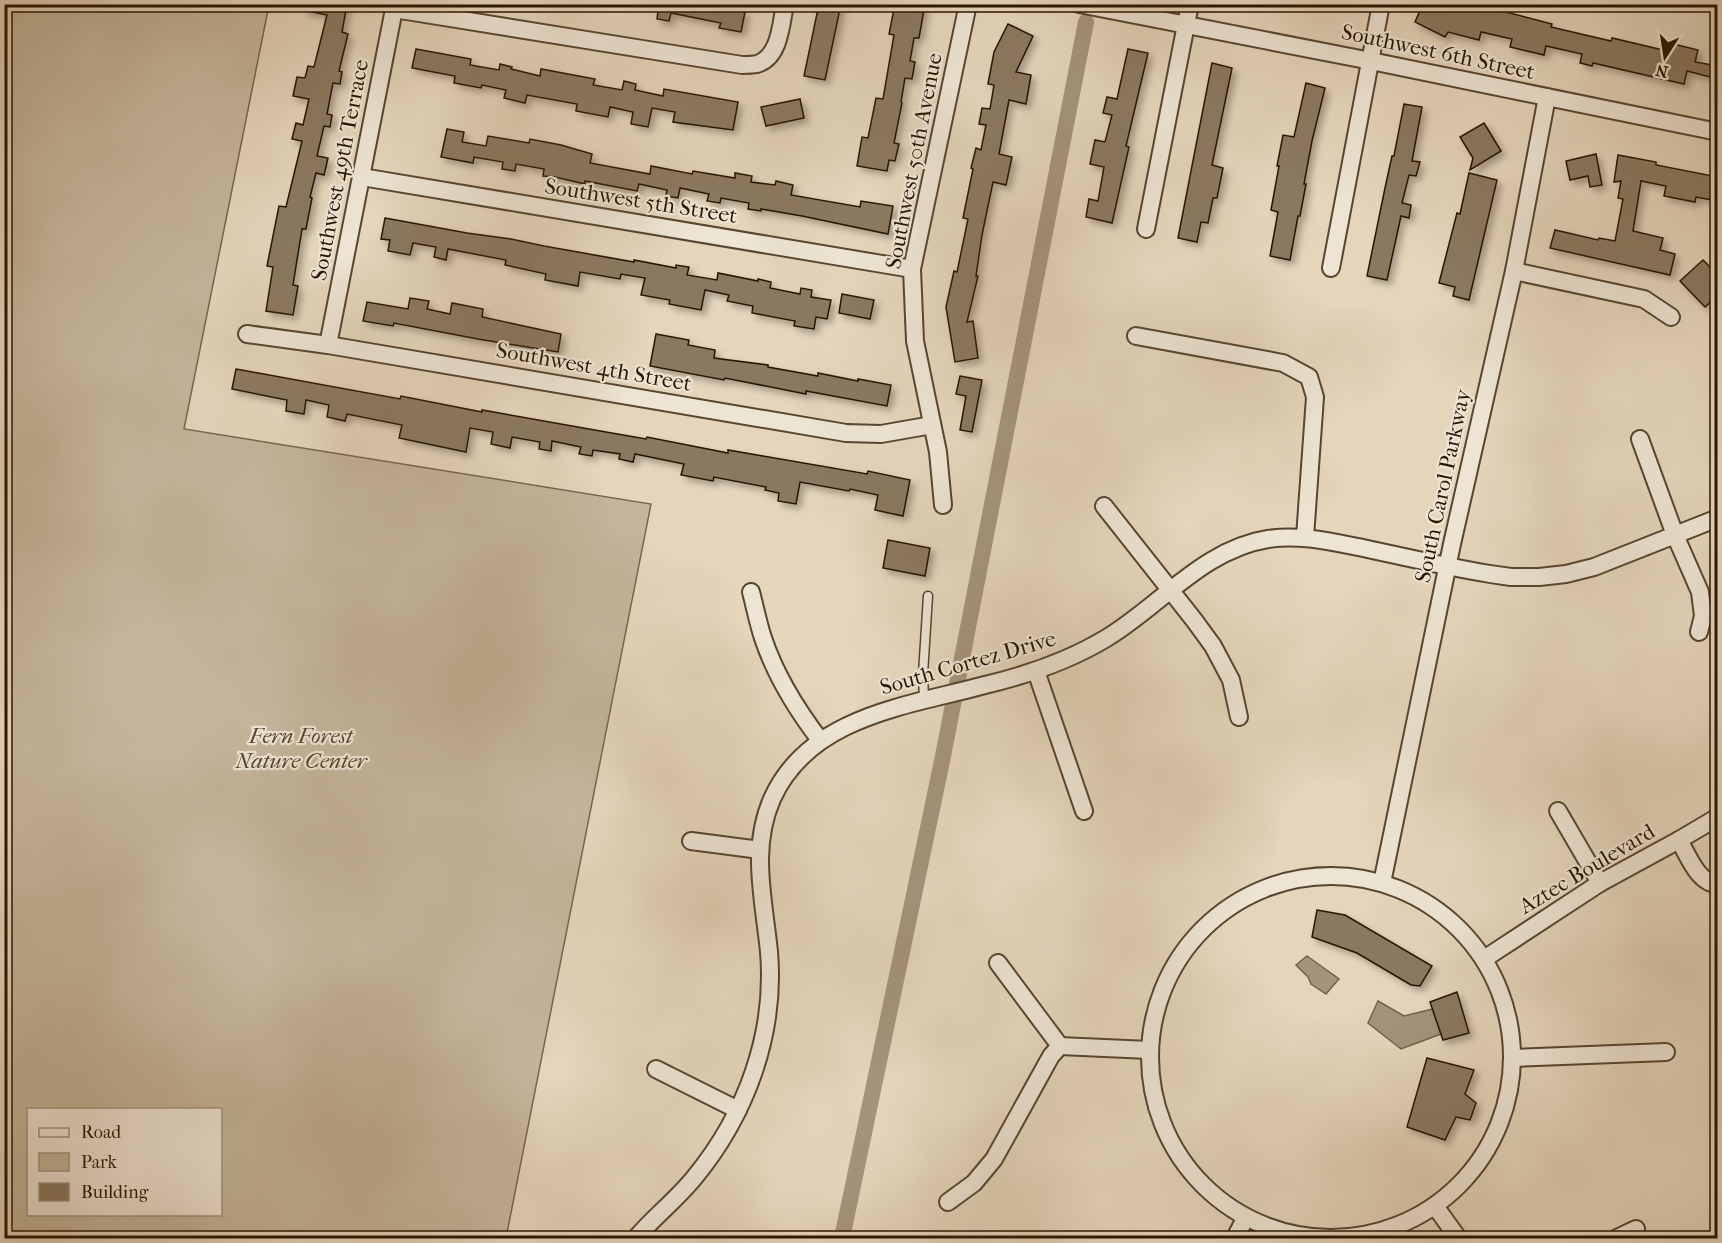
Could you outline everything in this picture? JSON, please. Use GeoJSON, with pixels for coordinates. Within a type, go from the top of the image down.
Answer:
{"type":"FeatureCollection","features":[{"type":"Feature","properties":{"kind":"street"},"geometry":{"type":"LineString","coordinates":[[395,7],[742,65],[756,64],[767,59],[776,46],[785,4]]}},
{"type":"Feature","properties":{"kind":"street","name":"Southwest 50th Avenue"},"geometry":{"type":"LineString","coordinates":[[943,505],[938,452],[915,341],[912,269],[968,4]]}},
{"type":"Feature","properties":{"kind":"street","name":"Southwest 6th Street"},"geometry":{"type":"LineString","coordinates":[[1079,4],[1371,60],[1718,132]]}},
{"type":"Feature","properties":{"kind":"street"},"geometry":{"type":"LineString","coordinates":[[1146,229],[1190,4]]}},
{"type":"Feature","properties":{"kind":"street"},"geometry":{"type":"LineString","coordinates":[[1331,268],[1381,4]]}},
{"type":"Feature","properties":{"kind":"street","name":"Southwest 49th Terrace"},"geometry":{"type":"LineString","coordinates":[[328,345],[395,7]]}},
{"type":"Feature","properties":{"kind":"street","name":"South Carol Parkway"},"geometry":{"type":"LineString","coordinates":[[1382,883],[1448,566],[1514,271],[1547,98]]}},
{"type":"Feature","properties":{"kind":"street","name":"Southwest 5th Street"},"geometry":{"type":"LineString","coordinates":[[362,177],[912,269]]}},
{"type":"Feature","properties":{"kind":"street"},"geometry":{"type":"LineString","coordinates":[[1514,271],[1644,299],[1671,317]]}},
{"type":"Feature","properties":{"kind":"street","name":"Southwest 4th Street"},"geometry":{"type":"LineString","coordinates":[[247,334],[328,345],[846,433],[881,434],[932,425]]}},
{"type":"Feature","properties":{"kind":"street"},"geometry":{"type":"LineString","coordinates":[[1136,336],[1283,363],[1309,377],[1315,397],[1305,537]]}},
{"type":"Feature","properties":{"kind":"street"},"geometry":{"type":"LineString","coordinates":[[1640,439],[1675,535],[1700,591],[1703,616],[1699,632]]}},
{"type":"Feature","properties":{"kind":"street"},"geometry":{"type":"LineString","coordinates":[[1104,506],[1213,646],[1231,680],[1239,717]]}},
{"type":"Feature","properties":{"kind":"street","name":"South Cortez Drive"},"geometry":{"type":"LineString","coordinates":[[636,1239],[693,1180],[715,1151],[738,1110],[754,1072],[768,1010],[770,964],[760,873],[760,850],[767,815],[777,788],[793,767],[820,740],[864,718],[1036,671],[1079,653],[1126,625],[1213,560],[1238,546],[1268,539],[1305,537],[1511,577],[1539,577],[1566,574],[1594,567],[1718,518]]}},
{"type":"Feature","properties":{"kind":"street"},"geometry":{"type":"LineString","coordinates":[[751,592],[764,639],[777,671],[820,740]]}},
{"type":"Feature","properties":{"kind":"street"},"geometry":{"type":"LineString","coordinates":[[1036,671],[1083,812]]}},
{"type":"Feature","properties":{"kind":"street"},"geometry":{"type":"LineString","coordinates":[[1558,811],[1600,883]]}},
{"type":"Feature","properties":{"kind":"street","name":"Aztec Boulevard"},"geometry":{"type":"LineString","coordinates":[[1484,959],[1600,883],[1717,819]]}},
{"type":"Feature","properties":{"kind":"street"},"geometry":{"type":"LineString","coordinates":[[1679,840],[1702,879],[1711,884],[1718,884]]}},
{"type":"Feature","properties":{"kind":"street"},"geometry":{"type":"LineString","coordinates":[[691,842],[760,850]]}},
{"type":"Feature","properties":{"kind":"street"},"geometry":{"type":"LineString","coordinates":[[1327,876],[1382,883],[1412,895],[1440,912],[1464,934],[1484,959],[1500,990],[1509,1023],[1513,1058],[1506,1107],[1486,1152],[1466,1178],[1435,1206],[1391,1228],[1367,1234],[1342,1238],[1318,1238],[1293,1234],[1246,1217],[1225,1204],[1205,1187],[1173,1147],[1154,1100],[1149,1050],[1152,1022],[1171,971],[1185,948],[1203,927],[1248,896],[1273,885],[1327,876]]}},
{"type":"Feature","properties":{"kind":"street"},"geometry":{"type":"LineString","coordinates":[[998,963],[1060,1046]]}},
{"type":"Feature","properties":{"kind":"street"},"geometry":{"type":"LineString","coordinates":[[1060,1046],[1149,1050]]}},
{"type":"Feature","properties":{"kind":"street"},"geometry":{"type":"LineString","coordinates":[[948,1202],[974,1183],[994,1159],[1051,1056],[1060,1046]]}},
{"type":"Feature","properties":{"kind":"street"},"geometry":{"type":"LineString","coordinates":[[1513,1058],[1666,1052]]}},
{"type":"Feature","properties":{"kind":"street"},"geometry":{"type":"LineString","coordinates":[[656,1069],[738,1110]]}},
{"type":"Feature","properties":{"kind":"street"},"geometry":{"type":"LineString","coordinates":[[1435,1206],[1458,1239]]}},
{"type":"Feature","properties":{"kind":"street"},"geometry":{"type":"LineString","coordinates":[[1234,1239],[1246,1217]]}},
{"type":"Feature","properties":{"kind":"street"},"geometry":{"type":"LineString","coordinates":[[1617,1239],[1636,1229]]}},
{"type":"Feature","properties":{"kind":"lane"},"geometry":{"type":"LineString","coordinates":[[928,596],[923,674],[931,698]]}},
{"type":"Feature","properties":{"kind":"green space","name":"Fern Forest Nature Center"},"geometry":{"type":"Polygon","coordinates":[[[5,4],[269,5],[184,429],[651,504],[506,1238],[5,1238],[5,4]]]}},
{"type":"Feature","properties":{"kind":"shaded area"},"geometry":{"type":"Polygon","coordinates":[[[1307,956],[1339,979],[1326,994],[1311,984],[1308,977],[1296,965],[1307,956]]]}},
{"type":"Feature","properties":{"kind":"shaded area"},"geometry":{"type":"Polygon","coordinates":[[[1378,1001],[1404,1016],[1433,1009],[1441,1034],[1401,1049],[1368,1023],[1378,1001]]]}},
{"type":"Feature","properties":{"kind":"building"},"geometry":{"type":"Polygon","coordinates":[[[304,4],[347,4],[342,32],[348,34],[339,71],[342,72],[340,84],[333,83],[327,114],[332,115],[330,127],[324,126],[317,156],[328,158],[324,175],[316,173],[306,229],[302,229],[293,285],[298,286],[293,315],[266,311],[273,267],[267,266],[279,206],[286,207],[302,141],[292,139],[296,123],[303,125],[309,99],[293,96],[297,77],[305,78],[308,66],[314,67],[327,15],[303,10],[304,4]]]}},
{"type":"Feature","properties":{"kind":"building"},"geometry":{"type":"Polygon","coordinates":[[[659,4],[719,4],[719,7],[745,12],[741,32],[719,28],[721,23],[671,13],[669,21],[657,19],[659,4]]]}},
{"type":"Feature","properties":{"kind":"building"},"geometry":{"type":"Polygon","coordinates":[[[819,4],[841,4],[825,80],[804,76],[819,4]]]}},
{"type":"Feature","properties":{"kind":"building"},"geometry":{"type":"Polygon","coordinates":[[[895,4],[925,4],[919,38],[914,38],[910,61],[915,62],[912,79],[905,78],[894,143],[899,144],[895,161],[889,160],[887,171],[857,166],[862,137],[868,138],[876,98],[883,99],[894,35],[889,34],[895,4]]]}},
{"type":"Feature","properties":{"kind":"building"},"geometry":{"type":"Polygon","coordinates":[[[1423,4],[1431,4],[1440,9],[1442,4],[1475,4],[1552,24],[1551,27],[1611,41],[1612,38],[1663,50],[1665,42],[1698,50],[1695,62],[1718,66],[1718,79],[1687,71],[1684,84],[1593,63],[1592,66],[1580,63],[1582,54],[1546,46],[1544,55],[1510,47],[1512,39],[1481,32],[1479,40],[1448,32],[1445,37],[1415,22],[1423,4]]]}},
{"type":"Feature","properties":{"kind":"building"},"geometry":{"type":"Polygon","coordinates":[[[1008,24],[1033,36],[1016,72],[1031,75],[1026,104],[1009,100],[999,154],[1012,157],[1006,185],[993,182],[982,235],[976,276],[978,276],[967,322],[973,321],[978,358],[955,362],[946,307],[954,271],[957,272],[968,219],[963,218],[973,169],[971,168],[976,148],[981,150],[986,125],[979,124],[982,108],[990,109],[994,85],[988,84],[994,52],[1008,24]]]}},
{"type":"Feature","properties":{"kind":"building"},"geometry":{"type":"Polygon","coordinates":[[[416,49],[471,59],[470,65],[499,70],[500,64],[540,76],[541,69],[595,79],[593,85],[622,90],[624,81],[636,84],[635,90],[663,96],[664,89],[738,102],[733,130],[673,122],[675,112],[652,108],[648,127],[631,124],[633,112],[610,107],[608,117],[576,111],[577,104],[527,95],[525,103],[504,98],[506,90],[454,83],[455,76],[412,68],[416,49]]]}},
{"type":"Feature","properties":{"kind":"building"},"geometry":{"type":"Polygon","coordinates":[[[1128,49],[1148,53],[1126,146],[1129,147],[1112,223],[1086,217],[1089,199],[1098,201],[1104,167],[1090,164],[1095,140],[1105,142],[1112,115],[1103,113],[1107,97],[1117,99],[1128,49]]]}},
{"type":"Feature","properties":{"kind":"building"},"geometry":{"type":"Polygon","coordinates":[[[1212,63],[1232,68],[1212,165],[1223,168],[1217,198],[1213,198],[1208,223],[1201,222],[1197,242],[1178,238],[1212,63]]]}},
{"type":"Feature","properties":{"kind":"building"},"geometry":{"type":"Polygon","coordinates":[[[1306,83],[1325,88],[1312,141],[1304,184],[1306,184],[1290,260],[1270,256],[1278,212],[1271,210],[1283,135],[1294,137],[1306,83]]]}},
{"type":"Feature","properties":{"kind":"building"},"geometry":{"type":"Polygon","coordinates":[[[800,99],[804,118],[766,126],[761,107],[800,99]]]}},
{"type":"Feature","properties":{"kind":"building"},"geometry":{"type":"Polygon","coordinates":[[[1404,104],[1422,107],[1412,161],[1420,162],[1416,176],[1409,175],[1402,203],[1411,205],[1409,218],[1401,216],[1387,280],[1367,276],[1404,104]]]}},
{"type":"Feature","properties":{"kind":"building"},"geometry":{"type":"Polygon","coordinates":[[[1484,123],[1501,151],[1470,170],[1473,158],[1460,137],[1484,123]]]}},
{"type":"Feature","properties":{"kind":"building"},"geometry":{"type":"Polygon","coordinates":[[[447,129],[464,132],[462,142],[486,146],[488,136],[529,143],[530,139],[592,154],[590,163],[650,174],[651,166],[692,174],[693,171],[735,178],[735,173],[752,176],[751,182],[775,185],[776,181],[793,185],[791,195],[860,207],[861,201],[893,206],[888,234],[802,216],[748,209],[749,203],[721,198],[720,203],[707,201],[709,194],[680,188],[678,198],[666,196],[667,190],[639,184],[637,191],[585,181],[585,184],[543,176],[544,169],[516,164],[515,171],[502,169],[503,162],[474,157],[473,163],[441,157],[447,129]]]}},
{"type":"Feature","properties":{"kind":"building"},"geometry":{"type":"Polygon","coordinates":[[[1596,154],[1602,185],[1590,187],[1588,176],[1570,180],[1566,161],[1596,154]]]}},
{"type":"Feature","properties":{"kind":"building"},"geometry":{"type":"Polygon","coordinates":[[[1618,155],[1718,177],[1718,201],[1696,197],[1695,202],[1664,196],[1666,186],[1641,181],[1633,231],[1663,238],[1660,250],[1675,254],[1670,275],[1550,248],[1555,230],[1598,240],[1599,238],[1615,241],[1623,199],[1618,198],[1621,181],[1614,182],[1618,155]]]}},
{"type":"Feature","properties":{"kind":"building"},"geometry":{"type":"Polygon","coordinates":[[[1469,173],[1497,180],[1469,300],[1453,296],[1455,287],[1439,283],[1457,213],[1460,214],[1469,173]]]}},
{"type":"Feature","properties":{"kind":"building"},"geometry":{"type":"Polygon","coordinates":[[[385,218],[634,262],[634,260],[676,268],[676,265],[689,267],[687,275],[717,280],[718,273],[758,281],[758,279],[771,282],[770,288],[800,294],[801,288],[812,290],[811,297],[831,300],[827,319],[816,317],[814,329],[794,326],[795,321],[752,313],[753,306],[727,301],[729,295],[705,290],[701,310],[669,304],[670,300],[641,295],[645,278],[621,274],[620,279],[580,272],[578,286],[545,280],[546,274],[505,265],[506,260],[448,249],[446,260],[434,257],[436,247],[413,243],[410,255],[388,251],[390,240],[381,239],[385,218]]]}},
{"type":"Feature","properties":{"kind":"building"},"geometry":{"type":"Polygon","coordinates":[[[1703,260],[1712,269],[1718,264],[1718,295],[1705,307],[1680,281],[1703,260]]]}},
{"type":"Feature","properties":{"kind":"building"},"geometry":{"type":"Polygon","coordinates":[[[842,294],[874,300],[870,319],[839,313],[842,294]]]}},
{"type":"Feature","properties":{"kind":"building"},"geometry":{"type":"Polygon","coordinates":[[[410,298],[429,301],[427,309],[450,314],[452,303],[483,309],[482,317],[561,334],[558,352],[394,323],[393,326],[363,321],[367,302],[408,309],[410,298]]]}},
{"type":"Feature","properties":{"kind":"building"},"geometry":{"type":"Polygon","coordinates":[[[656,334],[689,340],[688,345],[715,350],[714,358],[768,365],[768,367],[818,376],[818,373],[891,385],[887,406],[650,366],[656,334]]]}},
{"type":"Feature","properties":{"kind":"building"},"geometry":{"type":"Polygon","coordinates":[[[236,369],[400,399],[401,396],[482,412],[482,410],[646,439],[647,437],[728,453],[728,450],[867,474],[868,471],[910,480],[903,516],[875,510],[878,495],[850,489],[849,491],[800,482],[796,504],[778,501],[779,493],[765,490],[766,487],[714,477],[713,481],[681,475],[684,464],[635,454],[633,462],[619,459],[620,454],[593,450],[592,456],[579,454],[581,447],[552,441],[551,451],[539,449],[540,442],[512,437],[510,448],[491,444],[493,432],[470,428],[466,452],[399,438],[402,425],[347,414],[345,421],[327,417],[329,405],[306,400],[304,414],[286,411],[287,400],[232,389],[236,369]]]}},
{"type":"Feature","properties":{"kind":"building"},"geometry":{"type":"Polygon","coordinates":[[[960,376],[982,380],[972,432],[960,430],[966,396],[956,394],[960,376]]]}},
{"type":"Feature","properties":{"kind":"building"},"geometry":{"type":"Polygon","coordinates":[[[888,540],[930,548],[925,576],[883,568],[888,540]]]}},
{"type":"Feature","properties":{"kind":"building"},"geometry":{"type":"Polygon","coordinates":[[[1317,910],[1345,915],[1432,966],[1420,986],[1411,985],[1357,953],[1312,937],[1317,910]]]}},
{"type":"Feature","properties":{"kind":"building"},"geometry":{"type":"Polygon","coordinates":[[[1457,992],[1469,1033],[1443,1040],[1430,1002],[1457,992]]]}},
{"type":"Feature","properties":{"kind":"building"},"geometry":{"type":"Polygon","coordinates":[[[1427,1058],[1474,1070],[1465,1094],[1476,1103],[1470,1120],[1456,1117],[1445,1140],[1407,1127],[1427,1058]]]}},
{"type":"Feature","properties":{"kind":"waterway"},"geometry":{"type":"LineString","coordinates":[[842,1238],[942,761],[1086,22]]}}]}
